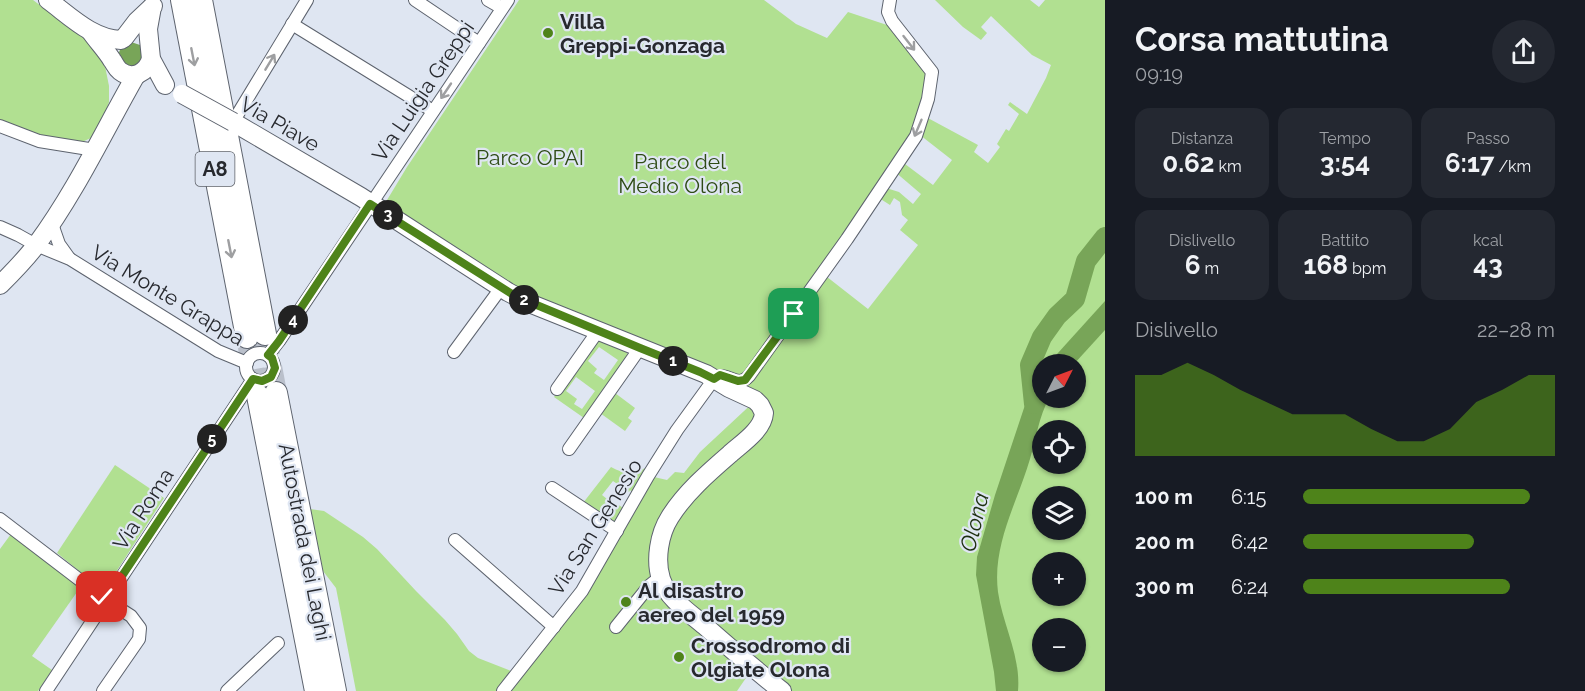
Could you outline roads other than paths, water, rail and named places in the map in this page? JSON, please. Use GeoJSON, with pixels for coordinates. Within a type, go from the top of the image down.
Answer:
{"type":"FeatureCollection","features":[{"type":"Feature","properties":{"kind":"highway","name":"A8"},"geometry":{"type":"LineString","coordinates":[[182,0],[260,342]]}},
{"type":"Feature","properties":{"kind":"highway","name":"A8"},"geometry":{"type":"LineString","coordinates":[[201,0],[260,342]]}},
{"type":"Feature","properties":{"kind":"highway","name":"Autostrada dei Laghi"},"geometry":{"type":"LineString","coordinates":[[262,389],[316,691]]}},
{"type":"Feature","properties":{"kind":"highway","name":"Autostrada dei Laghi"},"geometry":{"type":"LineString","coordinates":[[262,389],[335,691]]}},
{"type":"Feature","properties":{"kind":"street"},"geometry":{"type":"LineString","coordinates":[[48,0],[91,32],[108,39],[139,38],[147,44],[165,85]]}},
{"type":"Feature","properties":{"kind":"street"},"geometry":{"type":"LineString","coordinates":[[239,121],[307,0]]}},
{"type":"Feature","properties":{"kind":"street"},"geometry":{"type":"LineString","coordinates":[[415,0],[479,43]]}},
{"type":"Feature","properties":{"kind":"street"},"geometry":{"type":"LineString","coordinates":[[488,0],[505,4]]}},
{"type":"Feature","properties":{"kind":"street"},"geometry":{"type":"LineString","coordinates":[[714,379],[722,375],[740,381],[749,376],[847,239],[916,136],[928,99],[932,72],[892,21],[888,12],[890,0]]}},
{"type":"Feature","properties":{"kind":"street"},"geometry":{"type":"LineString","coordinates":[[113,117],[116,88],[113,57],[115,47],[155,3]]}},
{"type":"Feature","properties":{"kind":"street"},"geometry":{"type":"LineString","coordinates":[[0,285],[52,224],[137,75],[145,70],[150,54],[148,29],[155,3]]}},
{"type":"Feature","properties":{"kind":"street","name":"Via Luigia Greppi"},"geometry":{"type":"LineString","coordinates":[[370,204],[505,4]]}},
{"type":"Feature","properties":{"kind":"street"},"geometry":{"type":"LineString","coordinates":[[292,24],[433,111]]}},
{"type":"Feature","properties":{"kind":"street"},"geometry":{"type":"LineString","coordinates":[[91,32],[115,65]]}},
{"type":"Feature","properties":{"kind":"street","name":"Via Piave"},"geometry":{"type":"LineString","coordinates":[[115,65],[124,74],[137,75],[165,85],[239,121],[501,288],[529,303],[700,372],[757,401],[763,411],[762,423],[701,480],[678,505],[669,519],[663,531],[658,556],[662,580]]}},
{"type":"Feature","properties":{"kind":"street"},"geometry":{"type":"LineString","coordinates":[[0,126],[39,141],[95,150]]}},
{"type":"Feature","properties":{"kind":"street"},"geometry":{"type":"LineString","coordinates":[[260,342],[279,341],[370,204]]}},
{"type":"Feature","properties":{"kind":"street","name":"Via Monte Grappa"},"geometry":{"type":"LineString","coordinates":[[52,224],[59,244],[70,259]]}},
{"type":"Feature","properties":{"kind":"street","name":"Via Monte Grappa"},"geometry":{"type":"LineString","coordinates":[[0,227],[70,259],[224,354],[247,363]]}},
{"type":"Feature","properties":{"kind":"street"},"geometry":{"type":"LineString","coordinates":[[454,352],[501,288]]}},
{"type":"Feature","properties":{"kind":"street"},"geometry":{"type":"LineString","coordinates":[[557,388],[598,331]]}},
{"type":"Feature","properties":{"kind":"street"},"geometry":{"type":"LineString","coordinates":[[260,342],[260,353],[249,359],[247,372],[262,389]]}},
{"type":"Feature","properties":{"kind":"street"},"geometry":{"type":"LineString","coordinates":[[260,342],[272,358],[275,368],[271,377],[262,381],[262,389]]}},
{"type":"Feature","properties":{"kind":"street"},"geometry":{"type":"LineString","coordinates":[[569,449],[640,348]]}},
{"type":"Feature","properties":{"kind":"street","name":"Via San Genesio"},"geometry":{"type":"LineString","coordinates":[[503,691],[582,591],[677,430],[714,379]]}},
{"type":"Feature","properties":{"kind":"street","name":"Via Roma"},"geometry":{"type":"LineString","coordinates":[[46,691],[106,600],[262,389]]}},
{"type":"Feature","properties":{"kind":"street"},"geometry":{"type":"LineString","coordinates":[[552,488],[617,531]]}},
{"type":"Feature","properties":{"kind":"street"},"geometry":{"type":"LineString","coordinates":[[0,519],[134,619],[140,628],[141,636],[103,691]]}},
{"type":"Feature","properties":{"kind":"street"},"geometry":{"type":"LineString","coordinates":[[454,540],[554,627]]}},
{"type":"Feature","properties":{"kind":"street"},"geometry":{"type":"LineString","coordinates":[[616,627],[649,586],[662,580],[674,599],[782,691]]}},
{"type":"Feature","properties":{"kind":"street"},"geometry":{"type":"LineString","coordinates":[[227,691],[278,643]]}},
{"type":"Feature","properties":{"kind":"waterway","name":"Olona"},"geometry":{"type":"LineString","coordinates":[[1035,354],[1042,337],[1057,316],[1075,299],[1086,261],[1105,237]]}},
{"type":"Feature","properties":{"kind":"waterway","name":"Olona"},"geometry":{"type":"LineString","coordinates":[[1032,360],[1030,365],[1032,384]]}},
{"type":"Feature","properties":{"kind":"tunnel"},"geometry":{"type":"LineString","coordinates":[[265,334],[276,393]]}},
{"type":"Feature","properties":{"kind":"tunnel"},"geometry":{"type":"LineString","coordinates":[[247,337],[258,396]]}},
{"type":"Feature","properties":{"kind":"place","name":"Villa Greppi-Gonzaga"},"geometry":{"type":"Point","coordinates":[548,33]}},
{"type":"Feature","properties":{"kind":"place","name":"Al disastro aereo del 1959"},"geometry":{"type":"Point","coordinates":[626,602]}},
{"type":"Feature","properties":{"kind":"place","name":"Crossodromo di Olgiate Olona"},"geometry":{"type":"Point","coordinates":[679,657]}},
{"type":"Feature","properties":{"kind":"park label","name":"Parco OPAI"},"geometry":{"type":"Point","coordinates":[530,157]}},
{"type":"Feature","properties":{"kind":"park label","name":"Parco del Medio Olona"},"geometry":{"type":"Point","coordinates":[680,173]}}]}
